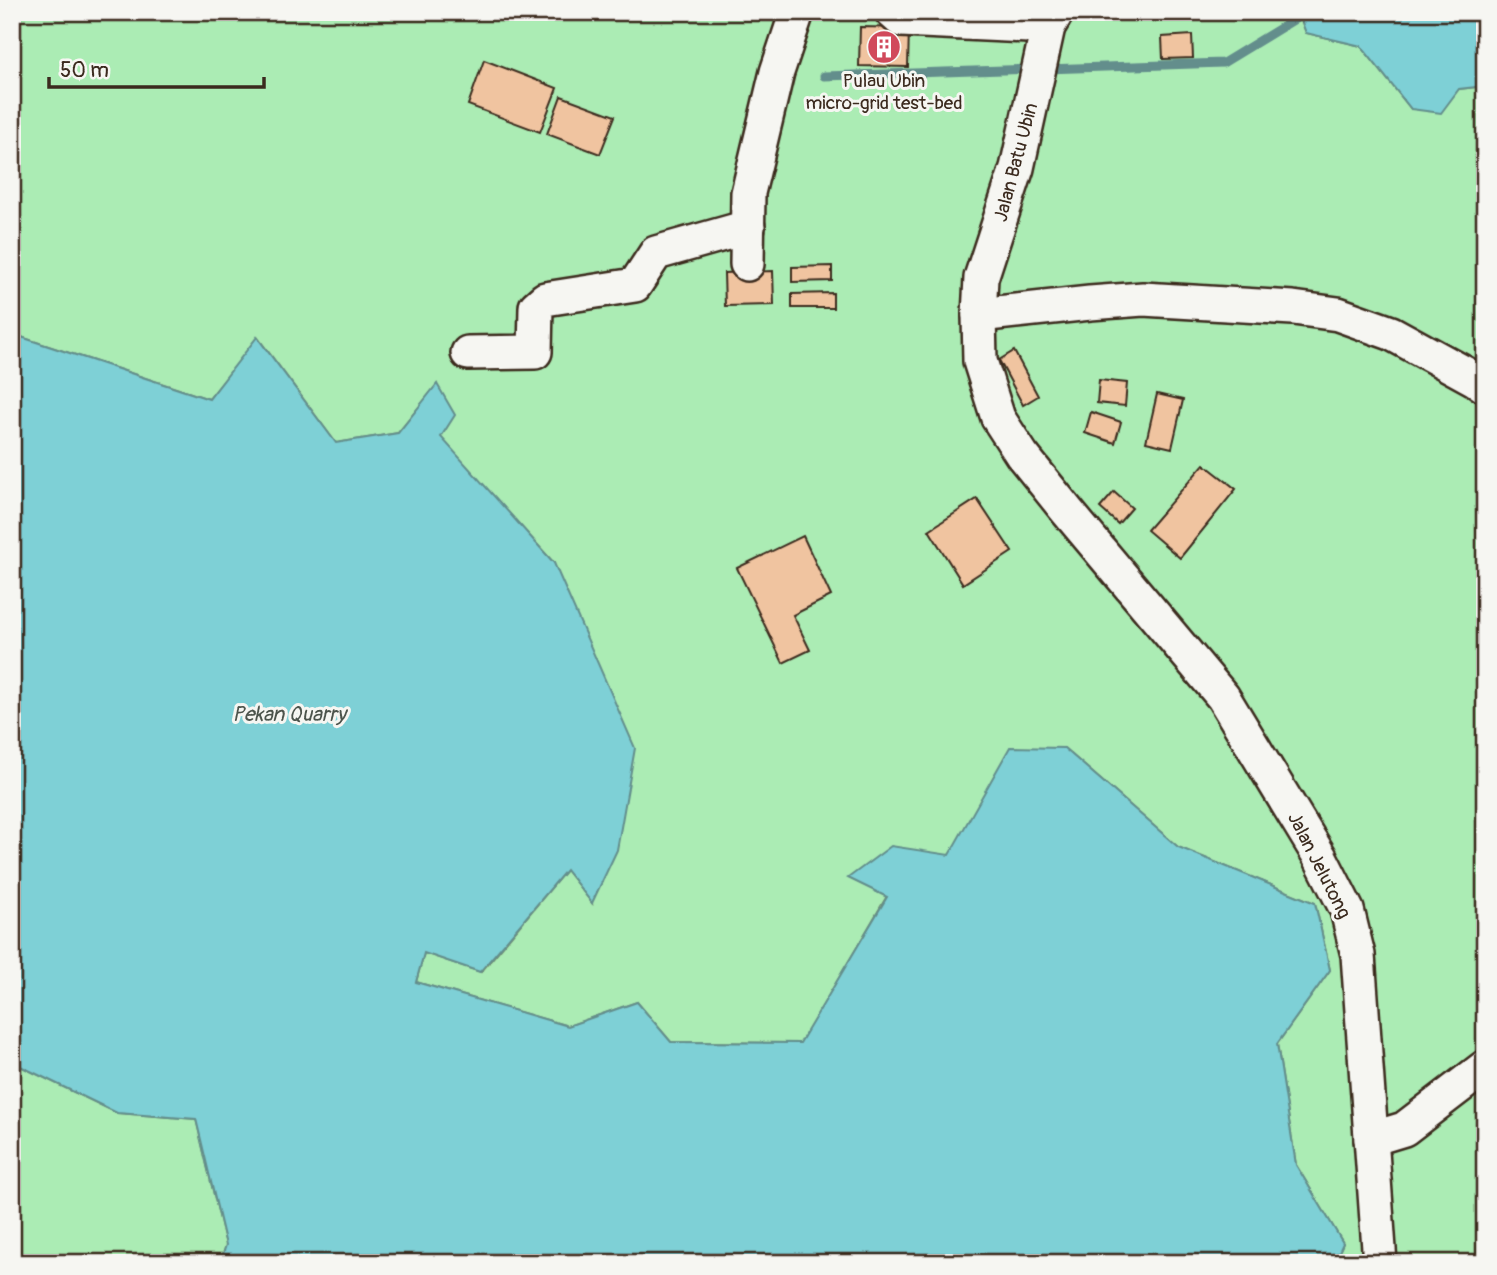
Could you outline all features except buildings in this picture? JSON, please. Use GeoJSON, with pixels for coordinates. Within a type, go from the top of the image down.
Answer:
{"type":"FeatureCollection","features":[{"type":"Feature","properties":{"kind":"street"},"geometry":{"type":"LineString","coordinates":[[747,264],[748,193],[777,72],[797,12]]}},
{"type":"Feature","properties":{"kind":"street"},"geometry":{"type":"LineString","coordinates":[[892,12],[901,20],[1053,19]]}},
{"type":"Feature","properties":{"kind":"street","name":"Jalan Batu Ubin"},"geometry":{"type":"LineString","coordinates":[[979,315],[981,278],[1017,168],[1037,73],[1053,19]]}},
{"type":"Feature","properties":{"kind":"street"},"geometry":{"type":"LineString","coordinates":[[468,353],[535,352],[536,307],[545,299],[635,285],[656,253],[748,227]]}},
{"type":"Feature","properties":{"kind":"street"},"geometry":{"type":"LineString","coordinates":[[979,315],[1143,299],[1293,308],[1338,314],[1391,333],[1485,386]]}},
{"type":"Feature","properties":{"kind":"street","name":"Jalan Jelutong"},"geometry":{"type":"LineString","coordinates":[[979,315],[980,361],[998,418],[1022,455],[1076,523],[1223,697],[1320,857],[1347,910],[1358,955],[1380,1263]]}},
{"type":"Feature","properties":{"kind":"street"},"geometry":{"type":"LineString","coordinates":[[1371,1139],[1404,1129],[1485,1067]]}},
{"type":"Feature","properties":{"kind":"green space"},"geometry":{"type":"Polygon","coordinates":[[[12,12],[1298,12],[1306,33],[1361,46],[1411,109],[1459,89],[1485,86],[1485,1263],[1334,1263],[1343,1243],[1296,1165],[1277,1044],[1330,970],[1315,903],[1178,847],[1064,748],[950,854],[904,883],[849,878],[887,896],[801,1043],[671,1042],[637,1002],[568,1026],[416,982],[424,953],[481,972],[566,870],[592,903],[554,563],[440,437],[437,385],[398,433],[336,443],[258,338],[209,399],[12,334],[12,12]]]}},
{"type":"Feature","properties":{"kind":"green space"},"geometry":{"type":"Polygon","coordinates":[[[12,1062],[117,1113],[196,1119],[226,1245],[220,1263],[12,1263],[12,1062]]]}},
{"type":"Feature","properties":{"kind":"water"},"geometry":{"type":"Polygon","coordinates":[[[1298,12],[1485,12],[1485,86],[1459,89],[1441,113],[1411,109],[1361,46],[1306,33],[1298,12]]]}},
{"type":"Feature","properties":{"kind":"water","name":"Pekan Quarry"},"geometry":{"type":"Polygon","coordinates":[[[12,334],[209,399],[257,337],[336,443],[398,433],[437,384],[455,415],[441,437],[554,563],[635,748],[617,850],[592,903],[566,870],[480,972],[424,953],[416,982],[568,1026],[637,1002],[671,1042],[800,1043],[887,897],[848,878],[891,846],[949,855],[1010,747],[1064,748],[1178,847],[1315,903],[1330,970],[1277,1044],[1296,1165],[1343,1243],[1334,1263],[220,1263],[226,1245],[196,1119],[117,1113],[12,1062],[12,334]]]}},
{"type":"Feature","properties":{"kind":"waterway"},"geometry":{"type":"LineString","coordinates":[[1046,69],[1223,63],[1300,16]]}},
{"type":"Feature","properties":{"kind":"waterway"},"geometry":{"type":"LineString","coordinates":[[824,76],[1032,69]]}},
{"type":"Feature","properties":{"kind":"place","name":"Pulau Ubin micro-grid test-bed"},"geometry":{"type":"Point","coordinates":[884,47]}}]}
